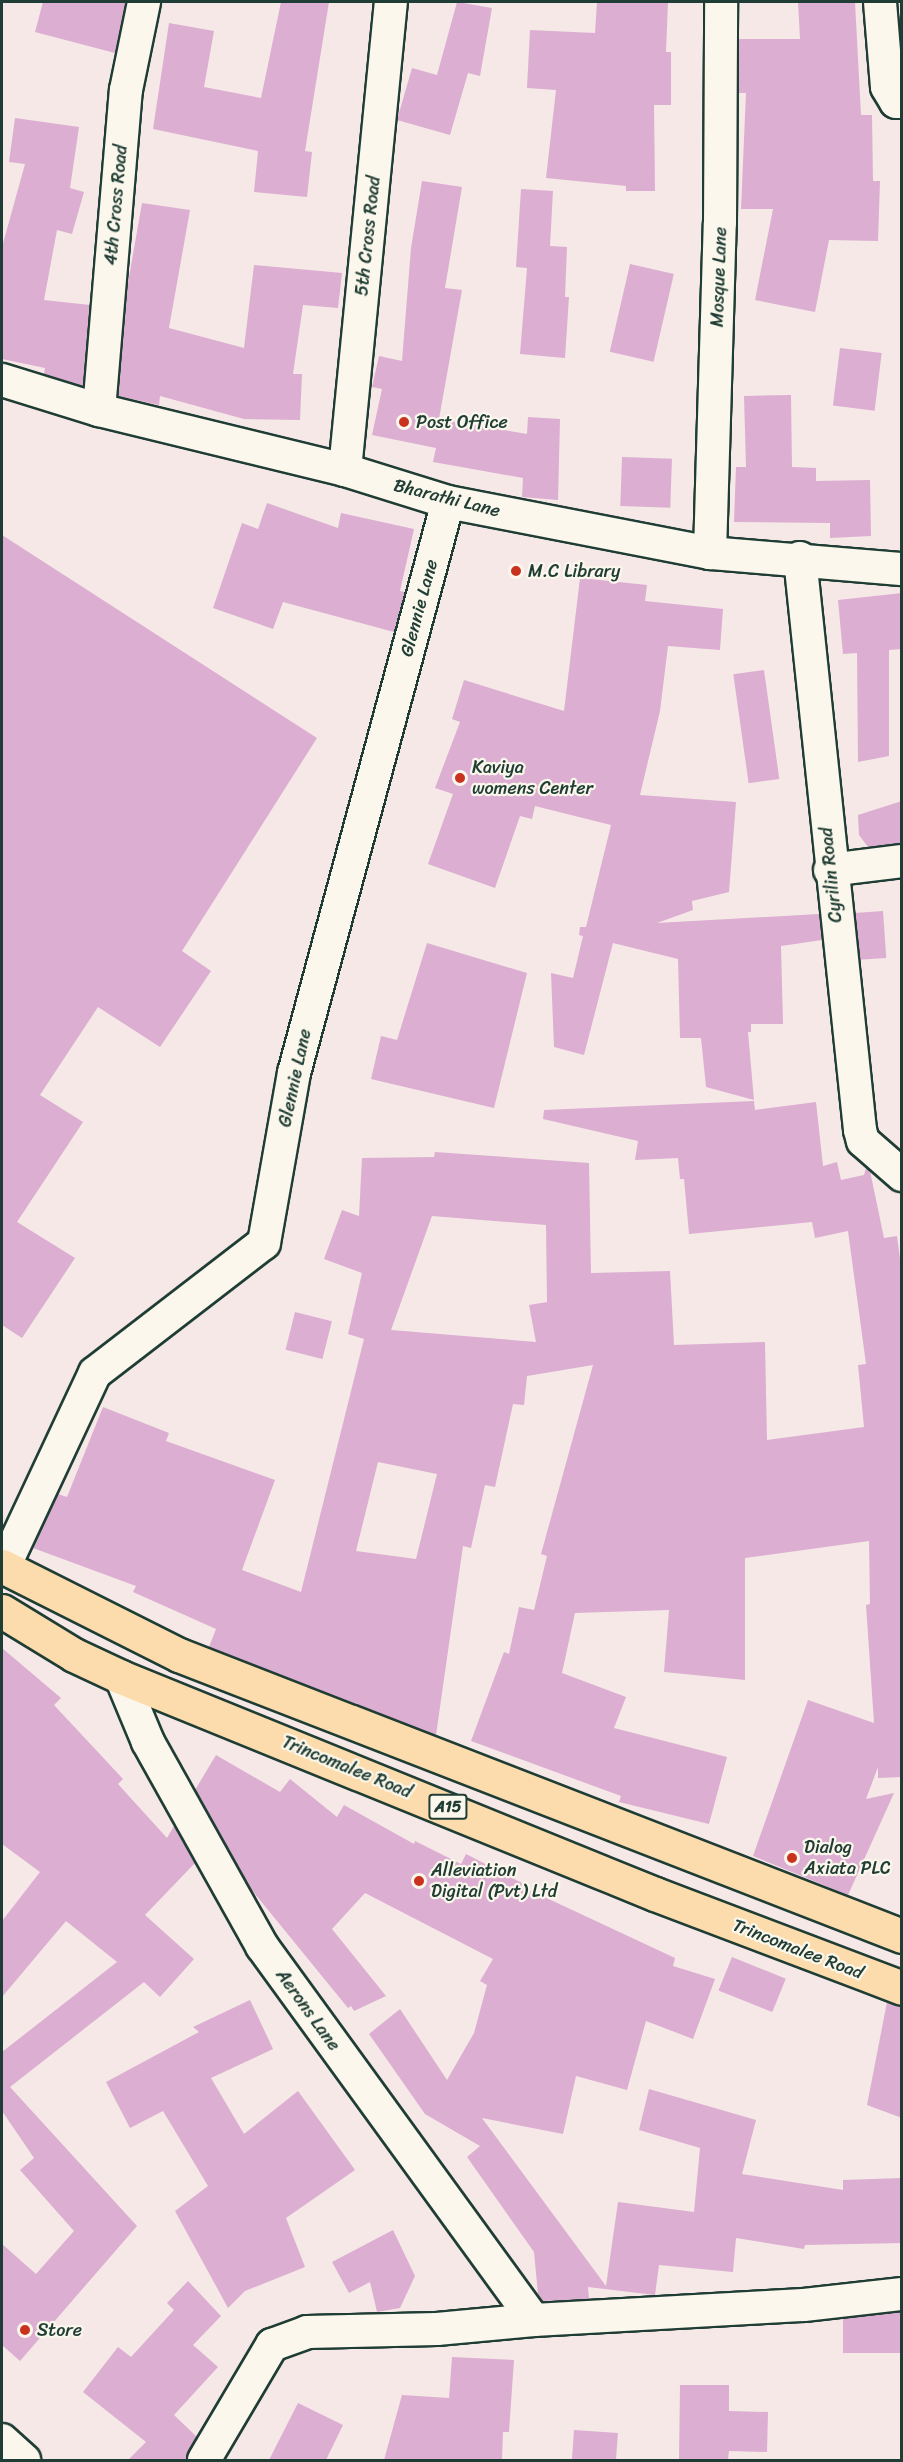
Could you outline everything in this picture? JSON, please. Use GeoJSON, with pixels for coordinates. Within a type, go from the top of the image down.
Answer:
{"type":"FeatureCollection","features":[{"type":"Feature","properties":{"kind":"highway","name":"A15"},"geometry":{"type":"LineString","coordinates":[[3,1566],[179,1655],[902,1936]]}},
{"type":"Feature","properties":{"kind":"highway","name":"Trincomalee Road"},"geometry":{"type":"LineString","coordinates":[[2,1611],[74,1655],[121,1677],[656,1894],[902,1988]]}},
{"type":"Feature","properties":{"kind":"street","name":"4th Cross Road"},"geometry":{"type":"LineString","coordinates":[[99,410],[126,90],[144,2]]}},
{"type":"Feature","properties":{"kind":"street","name":"5th Cross Road"},"geometry":{"type":"LineString","coordinates":[[345,470],[391,2]]}},
{"type":"Feature","properties":{"kind":"street","name":"Mosque Lane"},"geometry":{"type":"LineString","coordinates":[[710,553],[720,223],[721,2]]}},
{"type":"Feature","properties":{"kind":"street"},"geometry":{"type":"LineString","coordinates":[[880,2],[887,87],[896,102],[902,102]]}},
{"type":"Feature","properties":{"kind":"street","name":"Bharathi Lane"},"geometry":{"type":"LineString","coordinates":[[2,380],[99,410],[345,470],[448,502],[710,553],[800,558],[902,569]]}},
{"type":"Feature","properties":{"kind":"street","name":"Glennie Lane"},"geometry":{"type":"LineString","coordinates":[[3,1566],[95,1373],[264,1243],[294,1073],[448,502]]}},
{"type":"Feature","properties":{"kind":"street","name":"Cyrilin Road"},"geometry":{"type":"LineString","coordinates":[[800,558],[830,870],[860,1130],[863,1141],[902,1175]]}},
{"type":"Feature","properties":{"kind":"street"},"geometry":{"type":"LineString","coordinates":[[830,870],[902,861]]}},
{"type":"Feature","properties":{"kind":"street","name":"Aerons Lane"},"geometry":{"type":"LineString","coordinates":[[121,1677],[148,1742],[262,1946],[534,2320]]}},
{"type":"Feature","properties":{"kind":"street"},"geometry":{"type":"LineString","coordinates":[[204,2460],[272,2344],[307,2332],[437,2329],[534,2320],[804,2305],[902,2294]]}},
{"type":"Feature","properties":{"kind":"street"},"geometry":{"type":"LineString","coordinates":[[2,2440],[24,2460]]}},
{"type":"Feature","properties":{"kind":"building"},"geometry":{"type":"Polygon","coordinates":[[[43,2],[126,2],[115,53],[35,32],[43,2]]]}},
{"type":"Feature","properties":{"kind":"building"},"geometry":{"type":"Polygon","coordinates":[[[281,2],[329,2],[305,151],[312,152],[307,197],[254,192],[258,151],[153,129],[169,23],[214,31],[204,87],[261,98],[281,2]]]}},
{"type":"Feature","properties":{"kind":"building"},"geometry":{"type":"Polygon","coordinates":[[[457,2],[492,8],[480,76],[468,73],[450,135],[397,120],[412,68],[437,75],[457,2]]]}},
{"type":"Feature","properties":{"kind":"building"},"geometry":{"type":"Polygon","coordinates":[[[597,2],[668,2],[666,52],[671,52],[671,105],[654,105],[655,191],[626,191],[626,186],[546,178],[556,90],[527,88],[530,30],[595,33],[597,2]]]}},
{"type":"Feature","properties":{"kind":"building"},"geometry":{"type":"Polygon","coordinates":[[[798,2],[855,2],[861,115],[872,115],[873,181],[880,181],[878,241],[829,240],[815,312],[755,300],[773,209],[741,209],[746,93],[739,93],[739,39],[800,39],[798,2]]]}},
{"type":"Feature","properties":{"kind":"building"},"geometry":{"type":"Polygon","coordinates":[[[15,118],[79,127],[70,188],[84,192],[72,234],[57,230],[44,300],[90,305],[83,386],[44,374],[45,368],[2,359],[2,247],[25,164],[9,162],[15,118]]]}},
{"type":"Feature","properties":{"kind":"building"},"geometry":{"type":"Polygon","coordinates":[[[422,181],[462,187],[445,288],[462,290],[439,419],[527,434],[528,417],[560,419],[558,500],[522,497],[523,478],[433,462],[436,448],[372,435],[382,389],[372,387],[379,356],[402,361],[411,248],[422,181]]]}},
{"type":"Feature","properties":{"kind":"building"},"geometry":{"type":"Polygon","coordinates":[[[521,189],[553,191],[550,246],[567,247],[565,297],[569,297],[565,358],[520,354],[527,268],[516,267],[521,189]]]}},
{"type":"Feature","properties":{"kind":"building"},"geometry":{"type":"Polygon","coordinates":[[[142,203],[190,210],[169,328],[244,348],[254,265],[342,273],[338,308],[303,305],[293,374],[302,374],[300,420],[244,419],[160,396],[159,405],[118,396],[128,283],[142,203]]]}},
{"type":"Feature","properties":{"kind":"building"},"geometry":{"type":"Polygon","coordinates":[[[630,264],[674,274],[654,362],[610,352],[630,264]]]}},
{"type":"Feature","properties":{"kind":"building"},"geometry":{"type":"Polygon","coordinates":[[[840,348],[882,353],[875,411],[833,406],[840,348]]]}},
{"type":"Feature","properties":{"kind":"building"},"geometry":{"type":"Polygon","coordinates":[[[791,395],[792,467],[816,468],[816,481],[870,480],[871,536],[830,538],[830,523],[734,522],[736,467],[746,467],[744,396],[791,395]]]}},
{"type":"Feature","properties":{"kind":"building"},"geometry":{"type":"Polygon","coordinates":[[[622,457],[672,459],[670,508],[620,506],[622,457]]]}},
{"type":"Feature","properties":{"kind":"building"},"geometry":{"type":"Polygon","coordinates":[[[267,503],[338,528],[341,513],[414,529],[400,591],[405,592],[394,632],[283,602],[273,629],[213,608],[242,523],[258,529],[267,503]]]}},
{"type":"Feature","properties":{"kind":"building"},"geometry":{"type":"Polygon","coordinates":[[[2,535],[317,738],[182,951],[211,971],[160,1047],[98,1007],[40,1095],[83,1122],[17,1222],[75,1258],[22,1338],[2,1325],[2,535]]]}},
{"type":"Feature","properties":{"kind":"building"},"geometry":{"type":"Polygon","coordinates":[[[580,578],[647,585],[645,601],[723,609],[720,650],[668,646],[660,711],[640,795],[736,802],[729,892],[692,901],[693,910],[657,923],[819,914],[822,940],[781,946],[783,1024],[751,1024],[751,1032],[748,1032],[754,1100],[706,1087],[701,1038],[680,1038],[678,959],[613,943],[584,1055],[554,1047],[551,973],[573,978],[583,936],[579,935],[580,927],[586,927],[611,825],[535,806],[532,819],[520,816],[495,888],[428,864],[453,794],[435,788],[460,722],[452,719],[464,680],[564,711],[580,578]]]}},
{"type":"Feature","properties":{"kind":"building"},"geometry":{"type":"Polygon","coordinates":[[[902,593],[902,649],[889,650],[889,756],[858,762],[857,653],[843,654],[838,600],[902,593]]]}},
{"type":"Feature","properties":{"kind":"building"},"geometry":{"type":"Polygon","coordinates":[[[764,670],[779,779],[749,783],[733,674],[764,670]]]}},
{"type":"Feature","properties":{"kind":"building"},"geometry":{"type":"Polygon","coordinates":[[[902,801],[902,843],[868,847],[859,835],[858,815],[902,801]]]}},
{"type":"Feature","properties":{"kind":"building"},"geometry":{"type":"Polygon","coordinates":[[[883,911],[886,958],[858,960],[855,913],[883,911]]]}},
{"type":"Feature","properties":{"kind":"building"},"geometry":{"type":"Polygon","coordinates":[[[427,943],[527,973],[494,1108],[371,1079],[381,1036],[397,1040],[427,943]]]}},
{"type":"Feature","properties":{"kind":"building"},"geometry":{"type":"Polygon","coordinates":[[[754,1101],[755,1110],[816,1102],[823,1166],[837,1162],[841,1180],[864,1175],[866,1168],[870,1171],[884,1238],[897,1236],[902,1274],[902,1777],[878,1778],[878,1767],[866,1799],[894,1793],[848,1895],[753,1856],[808,1700],[874,1723],[866,1605],[870,1604],[869,1541],[745,1558],[745,1680],[664,1672],[669,1610],[575,1613],[562,1673],[626,1697],[614,1728],[727,1757],[709,1824],[619,1802],[621,1796],[471,1741],[504,1652],[509,1654],[519,1607],[534,1610],[547,1556],[541,1554],[593,1365],[527,1376],[524,1405],[513,1404],[495,1487],[485,1485],[471,1548],[463,1546],[436,1735],[209,1647],[216,1629],[133,1592],[136,1586],[33,1548],[58,1494],[67,1497],[103,1407],[169,1433],[166,1441],[275,1480],[242,1570],[301,1592],[364,1339],[348,1334],[362,1273],[324,1259],[342,1210],[359,1216],[362,1158],[434,1157],[435,1152],[589,1163],[591,1273],[670,1271],[674,1345],[765,1342],[767,1440],[864,1427],[858,1365],[866,1364],[848,1231],[815,1238],[812,1222],[689,1234],[684,1179],[680,1179],[678,1158],[635,1160],[638,1141],[543,1119],[544,1110],[754,1101]],[[432,1216],[391,1330],[536,1342],[529,1305],[547,1302],[546,1225],[432,1216]],[[378,1462],[356,1551],[416,1559],[437,1474],[378,1462]]]}},
{"type":"Feature","properties":{"kind":"building"},"geometry":{"type":"Polygon","coordinates":[[[295,1312],[332,1321],[322,1359],[286,1350],[295,1312]]]}},
{"type":"Feature","properties":{"kind":"building"},"geometry":{"type":"Polygon","coordinates":[[[2,1648],[61,1698],[54,1705],[123,1779],[118,1784],[167,1838],[174,1826],[195,1863],[145,1915],[194,1959],[160,1997],[144,1982],[10,2087],[137,2226],[20,2361],[2,2345],[2,2244],[36,2274],[74,2231],[20,2170],[34,2158],[2,2111],[2,2052],[117,1962],[66,1921],[2,1997],[2,1921],[40,1872],[2,1844],[2,1648]]]}},
{"type":"Feature","properties":{"kind":"building"},"geometry":{"type":"Polygon","coordinates":[[[216,1755],[280,1792],[290,1779],[337,1817],[344,1805],[414,1844],[415,1841],[461,1864],[466,1854],[524,1884],[523,1887],[675,1958],[673,1966],[715,1979],[693,2039],[646,2021],[627,2090],[576,2076],[563,2134],[482,2118],[606,2286],[618,2202],[694,2212],[700,2148],[639,2130],[649,2089],[756,2120],[742,2174],[843,2190],[843,2180],[902,2178],[902,2243],[805,2245],[804,2249],[736,2238],[733,2272],[659,2265],[655,2295],[588,2287],[589,2299],[543,2301],[538,2294],[534,2252],[467,2157],[480,2146],[425,2114],[369,2034],[400,2009],[447,2080],[474,2033],[487,1985],[480,1981],[493,1959],[365,1893],[332,1929],[386,1996],[354,2011],[351,2006],[348,2008],[251,1889],[195,1790],[216,1755]]]}},
{"type":"Feature","properties":{"kind":"building"},"geometry":{"type":"Polygon","coordinates":[[[732,1957],[786,1979],[772,2012],[719,1990],[732,1957]]]}},
{"type":"Feature","properties":{"kind":"building"},"geometry":{"type":"Polygon","coordinates":[[[250,2000],[273,2049],[211,2078],[244,2134],[298,2091],[355,2170],[286,2218],[305,2267],[245,2291],[228,2308],[175,2211],[208,2186],[163,2111],[130,2128],[106,2082],[199,2032],[193,2027],[250,2000]]]}},
{"type":"Feature","properties":{"kind":"building"},"geometry":{"type":"Polygon","coordinates":[[[887,2002],[902,2006],[902,2118],[867,2105],[887,2002]]]}},
{"type":"Feature","properties":{"kind":"building"},"geometry":{"type":"Polygon","coordinates":[[[393,2230],[415,2276],[400,2308],[377,2312],[370,2282],[349,2293],[332,2262],[393,2230]]]}},
{"type":"Feature","properties":{"kind":"building"},"geometry":{"type":"Polygon","coordinates":[[[188,2281],[221,2316],[193,2345],[218,2367],[174,2415],[197,2437],[186,2460],[128,2460],[146,2442],[83,2392],[118,2347],[131,2357],[174,2310],[167,2303],[188,2281]]]}},
{"type":"Feature","properties":{"kind":"building"},"geometry":{"type":"Polygon","coordinates":[[[843,2312],[902,2312],[902,2353],[843,2353],[843,2312]]]}},
{"type":"Feature","properties":{"kind":"building"},"geometry":{"type":"Polygon","coordinates":[[[452,2357],[514,2360],[509,2432],[503,2432],[502,2460],[384,2460],[402,2395],[449,2398],[452,2357]]]}},
{"type":"Feature","properties":{"kind":"building"},"geometry":{"type":"Polygon","coordinates":[[[680,2385],[729,2385],[729,2411],[768,2412],[767,2452],[729,2451],[728,2460],[679,2460],[680,2385]]]}},
{"type":"Feature","properties":{"kind":"building"},"geometry":{"type":"Polygon","coordinates":[[[298,2403],[343,2425],[326,2460],[269,2460],[298,2403]]]}},
{"type":"Feature","properties":{"kind":"building"},"geometry":{"type":"Polygon","coordinates":[[[574,2430],[618,2433],[616,2460],[572,2460],[574,2430]]]}},
{"type":"Feature","properties":{"kind":"place","name":"Post Office"},"geometry":{"type":"Point","coordinates":[404,422]}},
{"type":"Feature","properties":{"kind":"place","name":"M.C Library"},"geometry":{"type":"Point","coordinates":[516,571]}},
{"type":"Feature","properties":{"kind":"place","name":"Kaviya womens Center"},"geometry":{"type":"Point","coordinates":[460,778]}},
{"type":"Feature","properties":{"kind":"place","name":"Dialog Axiata PLC"},"geometry":{"type":"Point","coordinates":[792,1858]}},
{"type":"Feature","properties":{"kind":"place","name":"Alleviation Digital (Pvt) Ltd"},"geometry":{"type":"Point","coordinates":[419,1881]}},
{"type":"Feature","properties":{"kind":"place","name":"Store"},"geometry":{"type":"Point","coordinates":[25,2330]}}]}
